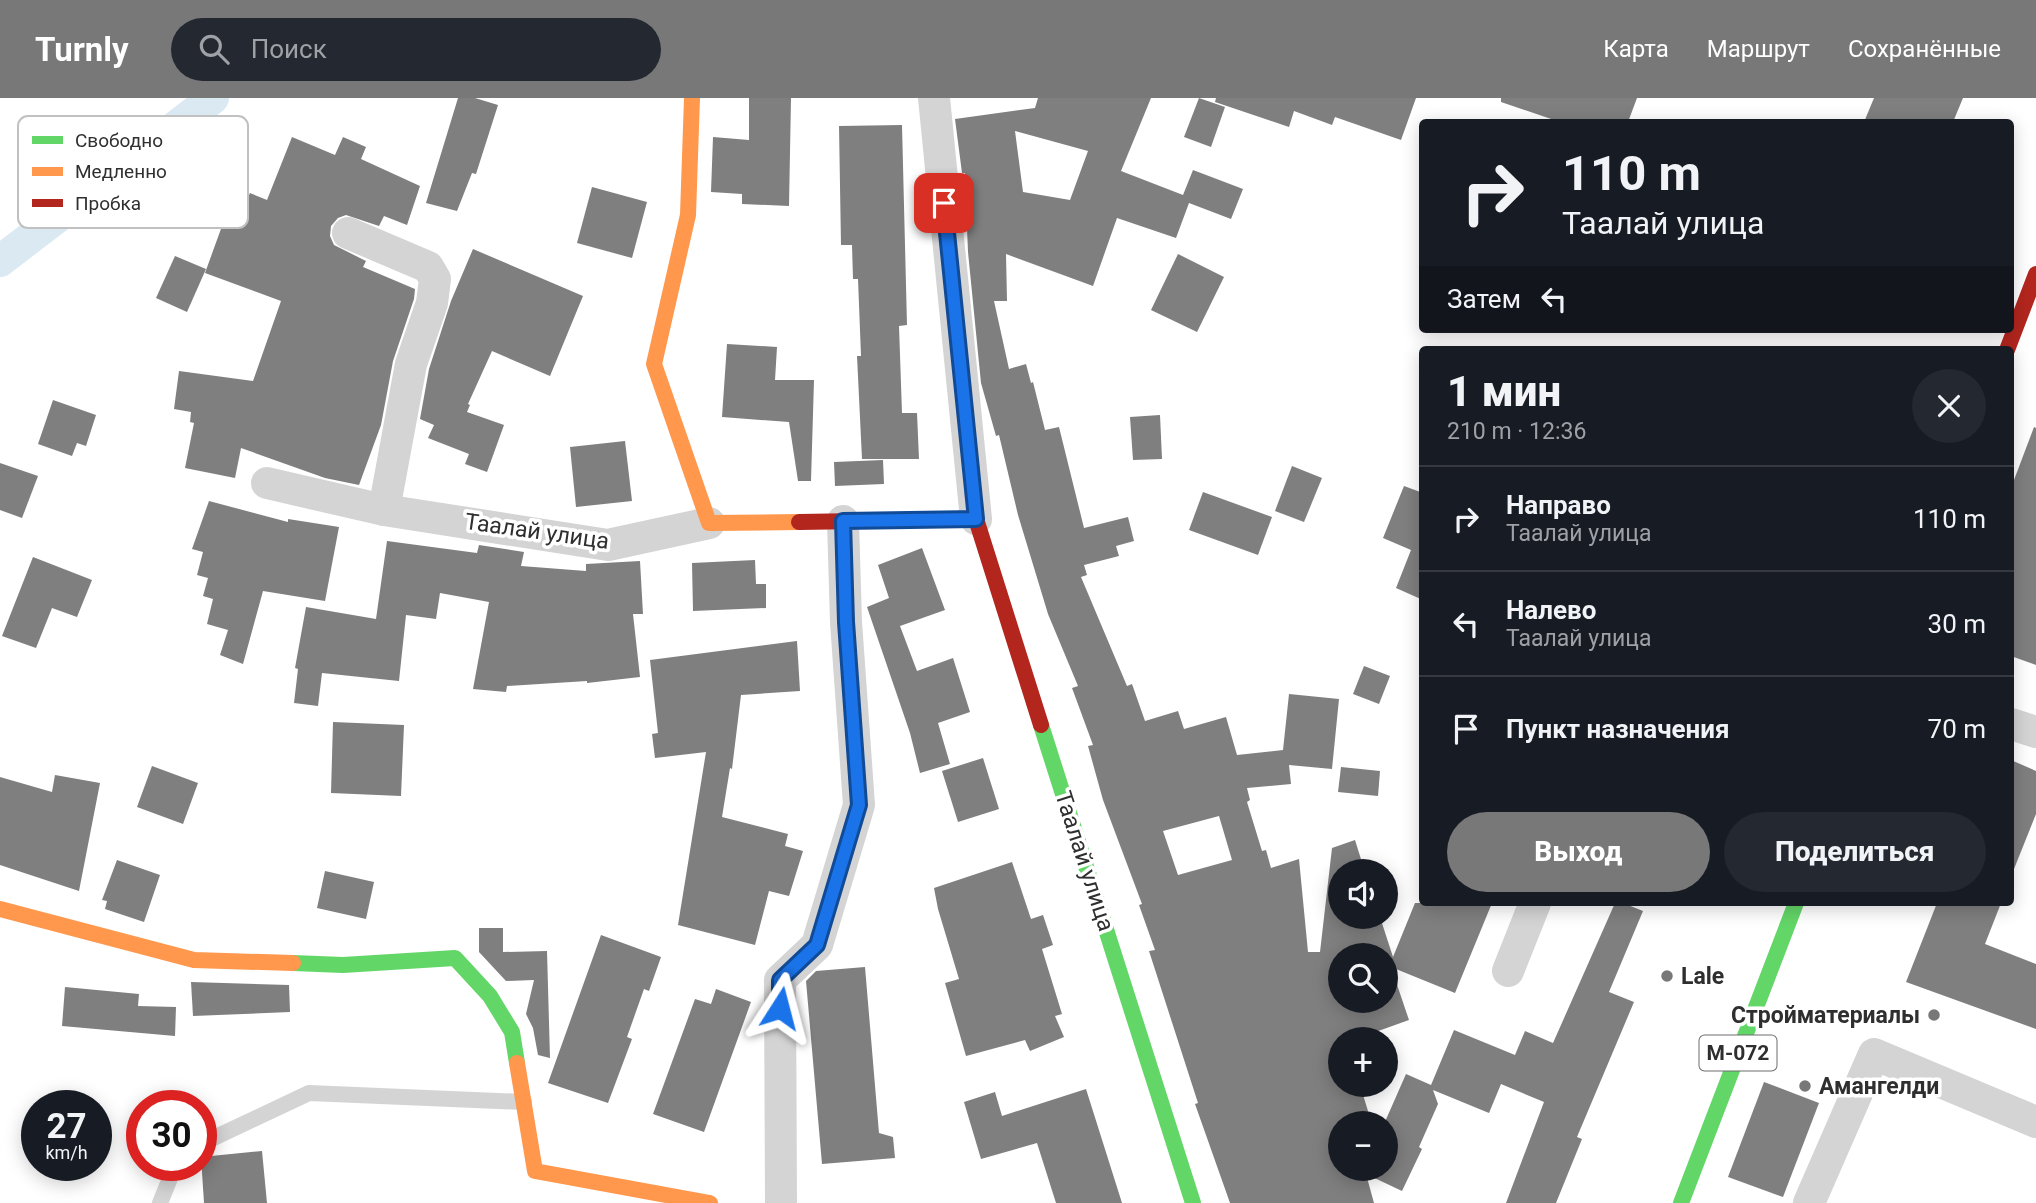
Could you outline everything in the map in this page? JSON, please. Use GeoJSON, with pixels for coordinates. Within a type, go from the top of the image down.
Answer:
{"type":"FeatureCollection","features":[{"type":"Feature","properties":{"kind":"street"},"geometry":{"type":"LineString","coordinates":[[692,98],[688,215],[654,364],[709,523]]}},
{"type":"Feature","properties":{"kind":"street","name":"Таалай улица"},"geometry":{"type":"LineString","coordinates":[[934,98],[976,519],[1194,1203]]}},
{"type":"Feature","properties":{"kind":"street"},"geometry":{"type":"LineString","coordinates":[[348,233],[428,267],[435,279],[432,303],[411,365],[384,510]]}},
{"type":"Feature","properties":{"kind":"street"},"geometry":{"type":"LineString","coordinates":[[2014,332],[2036,274]]}},
{"type":"Feature","properties":{"kind":"street","name":"Таалай улица"},"geometry":{"type":"LineString","coordinates":[[267,483],[384,510],[608,545],[709,523],[976,519]]}},
{"type":"Feature","properties":{"kind":"street"},"geometry":{"type":"LineString","coordinates":[[781,1203],[780,980],[817,945],[859,805],[846,622],[843,521]]}},
{"type":"Feature","properties":{"kind":"street"},"geometry":{"type":"LineString","coordinates":[[2014,725],[2036,732]]}},
{"type":"Feature","properties":{"kind":"street"},"geometry":{"type":"LineString","coordinates":[[1508,971],[1534,906]]}},
{"type":"Feature","properties":{"kind":"street","name":"М-072"},"geometry":{"type":"LineString","coordinates":[[1681,1203],[1795,906]]}},
{"type":"Feature","properties":{"kind":"street"},"geometry":{"type":"LineString","coordinates":[[0,909],[194,960],[342,965],[455,958],[490,996],[512,1032],[536,1171],[709,1203]]}},
{"type":"Feature","properties":{"kind":"street"},"geometry":{"type":"LineString","coordinates":[[1809,1203],[1874,1054],[2036,1122]]}},
{"type":"Feature","properties":{"kind":"lane"},"geometry":{"type":"LineString","coordinates":[[217,1137],[310,1093],[524,1102]]}},
{"type":"Feature","properties":{"kind":"lane"},"geometry":{"type":"LineString","coordinates":[[160,1203],[169,1181]]}},
{"type":"Feature","properties":{"kind":"building"},"geometry":{"type":"Polygon","coordinates":[[[458,98],[475,98],[498,105],[476,174],[472,173],[457,211],[426,203],[458,98]]]}},
{"type":"Feature","properties":{"kind":"building"},"geometry":{"type":"Polygon","coordinates":[[[749,98],[791,98],[789,206],[742,204],[742,194],[711,192],[713,137],[749,140],[749,98]]]}},
{"type":"Feature","properties":{"kind":"building"},"geometry":{"type":"Polygon","coordinates":[[[1038,98],[1151,98],[1121,171],[1183,195],[1193,170],[1243,189],[1231,219],[1189,203],[1176,238],[1117,218],[1093,286],[1006,254],[1007,301],[994,301],[1009,369],[1026,364],[1045,430],[1059,427],[1084,528],[1128,517],[1134,541],[1116,546],[1119,556],[1084,565],[1087,575],[1081,577],[1127,686],[1132,684],[1145,721],[1178,711],[1184,729],[1226,717],[1237,755],[1283,750],[1289,694],[1339,699],[1332,769],[1289,765],[1291,784],[1247,788],[1250,800],[1247,802],[1262,851],[1266,850],[1271,868],[1299,859],[1308,952],[1320,952],[1328,883],[1328,929],[1384,929],[1388,943],[1328,943],[1328,1013],[1398,1013],[1398,988],[1409,1020],[1389,1027],[1328,1027],[1328,1097],[1364,1097],[1368,1111],[1328,1111],[1328,1181],[1368,1181],[1374,1203],[1230,1203],[1195,1104],[1198,1103],[1149,951],[1155,950],[1139,905],[1142,904],[1103,800],[1088,746],[1093,745],[1072,688],[1078,686],[1048,614],[1018,515],[999,435],[996,436],[981,383],[968,252],[967,228],[971,227],[965,173],[962,173],[955,119],[1035,108],[1038,98]],[[1015,131],[1023,192],[1070,200],[1088,151],[1015,131]],[[1219,816],[1163,831],[1178,875],[1232,860],[1219,816]]]}},
{"type":"Feature","properties":{"kind":"building"},"geometry":{"type":"Polygon","coordinates":[[[1199,98],[1225,107],[1211,147],[1184,137],[1199,98]]]}},
{"type":"Feature","properties":{"kind":"building"},"geometry":{"type":"Polygon","coordinates":[[[1216,98],[1416,98],[1401,140],[1335,117],[1332,125],[1294,111],[1289,127],[1215,102],[1216,98]]]}},
{"type":"Feature","properties":{"kind":"building"},"geometry":{"type":"Polygon","coordinates":[[[1501,98],[1637,98],[1629,119],[1551,119],[1501,102],[1501,98]]]}},
{"type":"Feature","properties":{"kind":"building"},"geometry":{"type":"Polygon","coordinates":[[[1874,98],[1963,98],[1954,119],[1865,119],[1874,98]]]}},
{"type":"Feature","properties":{"kind":"building"},"geometry":{"type":"Polygon","coordinates":[[[902,125],[907,325],[899,326],[902,413],[917,413],[919,459],[862,459],[857,356],[861,356],[858,279],[853,279],[852,245],[841,245],[839,126],[902,125]]]}},
{"type":"Feature","properties":{"kind":"building"},"geometry":{"type":"Polygon","coordinates":[[[292,137],[335,155],[343,137],[366,147],[361,159],[420,186],[407,225],[384,216],[379,226],[346,215],[338,218],[331,226],[330,236],[334,245],[366,261],[363,267],[415,289],[393,361],[381,425],[359,485],[325,478],[241,448],[235,478],[185,468],[194,423],[190,422],[191,412],[174,409],[179,371],[253,381],[281,301],[205,273],[221,228],[248,228],[250,193],[267,200],[292,137]]]}},
{"type":"Feature","properties":{"kind":"building"},"geometry":{"type":"Polygon","coordinates":[[[592,187],[647,202],[632,258],[577,243],[592,187]]]}},
{"type":"Feature","properties":{"kind":"building"},"geometry":{"type":"Polygon","coordinates":[[[473,249],[583,296],[550,376],[492,351],[468,404],[470,405],[467,412],[504,425],[487,472],[465,464],[469,454],[428,438],[434,425],[420,419],[429,369],[451,301],[473,249]]]}},
{"type":"Feature","properties":{"kind":"building"},"geometry":{"type":"Polygon","coordinates":[[[1178,254],[1224,277],[1197,332],[1151,310],[1178,254]]]}},
{"type":"Feature","properties":{"kind":"building"},"geometry":{"type":"Polygon","coordinates":[[[175,256],[206,269],[187,312],[156,298],[175,256]]]}},
{"type":"Feature","properties":{"kind":"building"},"geometry":{"type":"Polygon","coordinates":[[[727,344],[777,347],[775,380],[814,380],[811,481],[798,481],[789,422],[722,417],[727,344]]]}},
{"type":"Feature","properties":{"kind":"building"},"geometry":{"type":"Polygon","coordinates":[[[53,400],[96,415],[86,446],[77,443],[72,456],[38,444],[53,400]]]}},
{"type":"Feature","properties":{"kind":"building"},"geometry":{"type":"Polygon","coordinates":[[[1160,415],[1162,459],[1133,460],[1130,417],[1160,415]]]}},
{"type":"Feature","properties":{"kind":"building"},"geometry":{"type":"Polygon","coordinates":[[[2034,427],[2036,665],[2014,657],[2014,480],[2034,427]]]}},
{"type":"Feature","properties":{"kind":"building"},"geometry":{"type":"Polygon","coordinates":[[[625,441],[632,501],[576,507],[570,447],[625,441]]]}},
{"type":"Feature","properties":{"kind":"building"},"geometry":{"type":"Polygon","coordinates":[[[883,460],[884,484],[835,486],[834,462],[883,460]]]}},
{"type":"Feature","properties":{"kind":"building"},"geometry":{"type":"Polygon","coordinates":[[[0,463],[38,476],[22,518],[0,510],[0,463]]]}},
{"type":"Feature","properties":{"kind":"building"},"geometry":{"type":"Polygon","coordinates":[[[1292,466],[1322,478],[1304,522],[1275,511],[1292,466]]]}},
{"type":"Feature","properties":{"kind":"building"},"geometry":{"type":"Polygon","coordinates":[[[1404,486],[1419,492],[1419,598],[1396,588],[1411,550],[1383,538],[1404,486]]]}},
{"type":"Feature","properties":{"kind":"building"},"geometry":{"type":"Polygon","coordinates":[[[1203,492],[1272,517],[1258,555],[1189,530],[1203,492]]]}},
{"type":"Feature","properties":{"kind":"building"},"geometry":{"type":"Polygon","coordinates":[[[209,501],[288,522],[288,519],[339,527],[325,601],[263,591],[243,664],[220,655],[228,630],[207,624],[213,599],[203,596],[208,578],[197,575],[203,552],[192,549],[209,501]]]}},
{"type":"Feature","properties":{"kind":"building"},"geometry":{"type":"Polygon","coordinates":[[[387,541],[477,553],[479,545],[524,552],[521,566],[586,571],[586,564],[640,561],[643,614],[633,614],[640,677],[587,683],[507,686],[506,692],[473,689],[489,602],[440,593],[436,619],[406,615],[399,681],[322,673],[318,706],[294,703],[298,669],[295,668],[306,607],[376,619],[387,541]]]}},
{"type":"Feature","properties":{"kind":"building"},"geometry":{"type":"Polygon","coordinates":[[[922,548],[945,610],[900,626],[917,671],[953,658],[970,712],[938,723],[950,764],[920,773],[910,733],[867,607],[889,598],[878,565],[922,548]]]}},
{"type":"Feature","properties":{"kind":"building"},"geometry":{"type":"Polygon","coordinates":[[[33,557],[92,580],[77,617],[52,608],[36,648],[2,636],[33,557]]]}},
{"type":"Feature","properties":{"kind":"building"},"geometry":{"type":"Polygon","coordinates":[[[755,560],[756,584],[766,584],[766,608],[693,611],[692,563],[755,560]]]}},
{"type":"Feature","properties":{"kind":"building"},"geometry":{"type":"Polygon","coordinates":[[[797,641],[800,691],[741,695],[732,769],[730,768],[722,817],[788,834],[785,846],[803,851],[789,896],[769,891],[755,945],[678,925],[706,752],[655,758],[652,734],[658,733],[650,660],[797,641]]]}},
{"type":"Feature","properties":{"kind":"building"},"geometry":{"type":"Polygon","coordinates":[[[1364,666],[1390,676],[1379,704],[1353,694],[1364,666]]]}},
{"type":"Feature","properties":{"kind":"building"},"geometry":{"type":"Polygon","coordinates":[[[333,722],[404,725],[401,796],[331,793],[333,722]]]}},
{"type":"Feature","properties":{"kind":"building"},"geometry":{"type":"Polygon","coordinates":[[[983,758],[999,809],[958,822],[942,771],[983,758]]]}},
{"type":"Feature","properties":{"kind":"building"},"geometry":{"type":"Polygon","coordinates":[[[2014,761],[2036,771],[2036,814],[2014,869],[2014,761]]]}},
{"type":"Feature","properties":{"kind":"building"},"geometry":{"type":"Polygon","coordinates":[[[152,766],[198,783],[183,824],[137,807],[152,766]]]}},
{"type":"Feature","properties":{"kind":"building"},"geometry":{"type":"Polygon","coordinates":[[[1341,767],[1380,771],[1378,796],[1338,792],[1341,767]]]}},
{"type":"Feature","properties":{"kind":"building"},"geometry":{"type":"Polygon","coordinates":[[[55,775],[100,783],[79,891],[0,865],[0,777],[52,792],[55,775]]]}},
{"type":"Feature","properties":{"kind":"building"},"geometry":{"type":"Polygon","coordinates":[[[1355,840],[1361,859],[1331,859],[1332,848],[1355,840]]]}},
{"type":"Feature","properties":{"kind":"building"},"geometry":{"type":"Polygon","coordinates":[[[117,860],[160,875],[144,922],[105,909],[107,901],[102,900],[117,860]]]}},
{"type":"Feature","properties":{"kind":"building"},"geometry":{"type":"Polygon","coordinates":[[[1012,862],[1031,919],[1043,915],[1053,945],[1042,949],[1062,1014],[1055,1016],[1064,1037],[1030,1051],[1025,1040],[966,1056],[945,983],[959,979],[934,888],[1012,862]]]}},
{"type":"Feature","properties":{"kind":"building"},"geometry":{"type":"Polygon","coordinates":[[[325,871],[374,882],[366,919],[317,908],[325,871]]]}},
{"type":"Feature","properties":{"kind":"building"},"geometry":{"type":"Polygon","coordinates":[[[1415,903],[1419,903],[1419,906],[1491,906],[1455,993],[1398,970],[1398,945],[1415,903]]]}},
{"type":"Feature","properties":{"kind":"building"},"geometry":{"type":"Polygon","coordinates":[[[1614,906],[1630,906],[1643,911],[1609,992],[1634,1002],[1577,1137],[1582,1139],[1556,1203],[1506,1203],[1544,1102],[1501,1084],[1489,1113],[1433,1090],[1438,1104],[1419,1147],[1422,1149],[1402,1191],[1381,1181],[1398,1181],[1398,1111],[1390,1111],[1406,1074],[1431,1085],[1454,1030],[1515,1055],[1525,1031],[1553,1043],[1614,906]]]}},
{"type":"Feature","properties":{"kind":"building"},"geometry":{"type":"Polygon","coordinates":[[[1936,906],[2000,906],[1985,944],[2036,964],[2036,1029],[1906,982],[1936,906]]]}},
{"type":"Feature","properties":{"kind":"building"},"geometry":{"type":"Polygon","coordinates":[[[479,928],[503,928],[503,952],[547,951],[550,1058],[538,1055],[533,1028],[526,1014],[534,980],[506,981],[479,952],[479,928]]]}},
{"type":"Feature","properties":{"kind":"building"},"geometry":{"type":"Polygon","coordinates":[[[601,935],[661,957],[649,991],[644,989],[627,1037],[632,1039],[608,1103],[548,1083],[601,935]]]}},
{"type":"Feature","properties":{"kind":"building"},"geometry":{"type":"Polygon","coordinates":[[[865,967],[879,1133],[893,1137],[895,1158],[822,1164],[806,981],[816,971],[865,967]]]}},
{"type":"Feature","properties":{"kind":"building"},"geometry":{"type":"Polygon","coordinates":[[[191,982],[289,985],[290,1012],[193,1016],[191,982]]]}},
{"type":"Feature","properties":{"kind":"building"},"geometry":{"type":"Polygon","coordinates":[[[65,987],[139,994],[138,1006],[176,1007],[175,1036],[62,1026],[65,987]]]}},
{"type":"Feature","properties":{"kind":"building"},"geometry":{"type":"Polygon","coordinates":[[[716,989],[751,1002],[704,1132],[653,1114],[695,999],[711,1004],[716,989]]]}},
{"type":"Feature","properties":{"kind":"building"},"geometry":{"type":"Polygon","coordinates":[[[1764,1082],[1819,1103],[1783,1197],[1728,1177],[1764,1082]]]}},
{"type":"Feature","properties":{"kind":"building"},"geometry":{"type":"Polygon","coordinates":[[[1086,1089],[1122,1203],[1056,1203],[1037,1143],[981,1159],[964,1102],[995,1092],[1002,1116],[1086,1089]]]}},
{"type":"Feature","properties":{"kind":"building"},"geometry":{"type":"Polygon","coordinates":[[[262,1151],[267,1203],[204,1203],[203,1181],[217,1181],[217,1155],[262,1151]]]}},
{"type":"Feature","properties":{"kind":"waterway"},"geometry":{"type":"LineString","coordinates":[[189,116],[213,98]]}},
{"type":"Feature","properties":{"kind":"waterway"},"geometry":{"type":"LineString","coordinates":[[0,261],[43,228]]}},
{"type":"Feature","properties":{"kind":"traffic: fast"},"geometry":{"type":"LineString","coordinates":[[1041,725],[1193,1203]]}},
{"type":"Feature","properties":{"kind":"traffic: fast"},"geometry":{"type":"LineString","coordinates":[[1681,1203],[1795,906]]}},
{"type":"Feature","properties":{"kind":"traffic: fast"},"geometry":{"type":"LineString","coordinates":[[293,963],[343,965],[455,958],[490,996],[512,1032],[517,1063]]}},
{"type":"Feature","properties":{"kind":"traffic: slow"},"geometry":{"type":"LineString","coordinates":[[692,98],[688,215],[654,364],[709,523],[799,522]]}},
{"type":"Feature","properties":{"kind":"traffic: slow"},"geometry":{"type":"LineString","coordinates":[[0,909],[194,960],[293,963]]}},
{"type":"Feature","properties":{"kind":"traffic: slow"},"geometry":{"type":"LineString","coordinates":[[517,1063],[535,1171],[710,1203]]}},
{"type":"Feature","properties":{"kind":"traffic: jam"},"geometry":{"type":"LineString","coordinates":[[2014,332],[2036,274]]}},
{"type":"Feature","properties":{"kind":"traffic: jam"},"geometry":{"type":"LineString","coordinates":[[2009,346],[2013,333]]}},
{"type":"Feature","properties":{"kind":"traffic: jam"},"geometry":{"type":"LineString","coordinates":[[799,522],[976,519],[1041,725]]}},
{"type":"Feature","properties":{"kind":"place","name":"Lale"},"geometry":{"type":"Point","coordinates":[1667,976]}},
{"type":"Feature","properties":{"kind":"place","name":"Стройматериалы"},"geometry":{"type":"Point","coordinates":[1934,1015]}},
{"type":"Feature","properties":{"kind":"place","name":"Амангелди"},"geometry":{"type":"Point","coordinates":[1805,1086]}},
{"type":"Feature","properties":{"kind":"route"},"geometry":{"type":"LineString","coordinates":[[780,1008],[780,980],[817,945],[859,805],[846,622],[843,521],[976,519],[944,203]]}}]}
